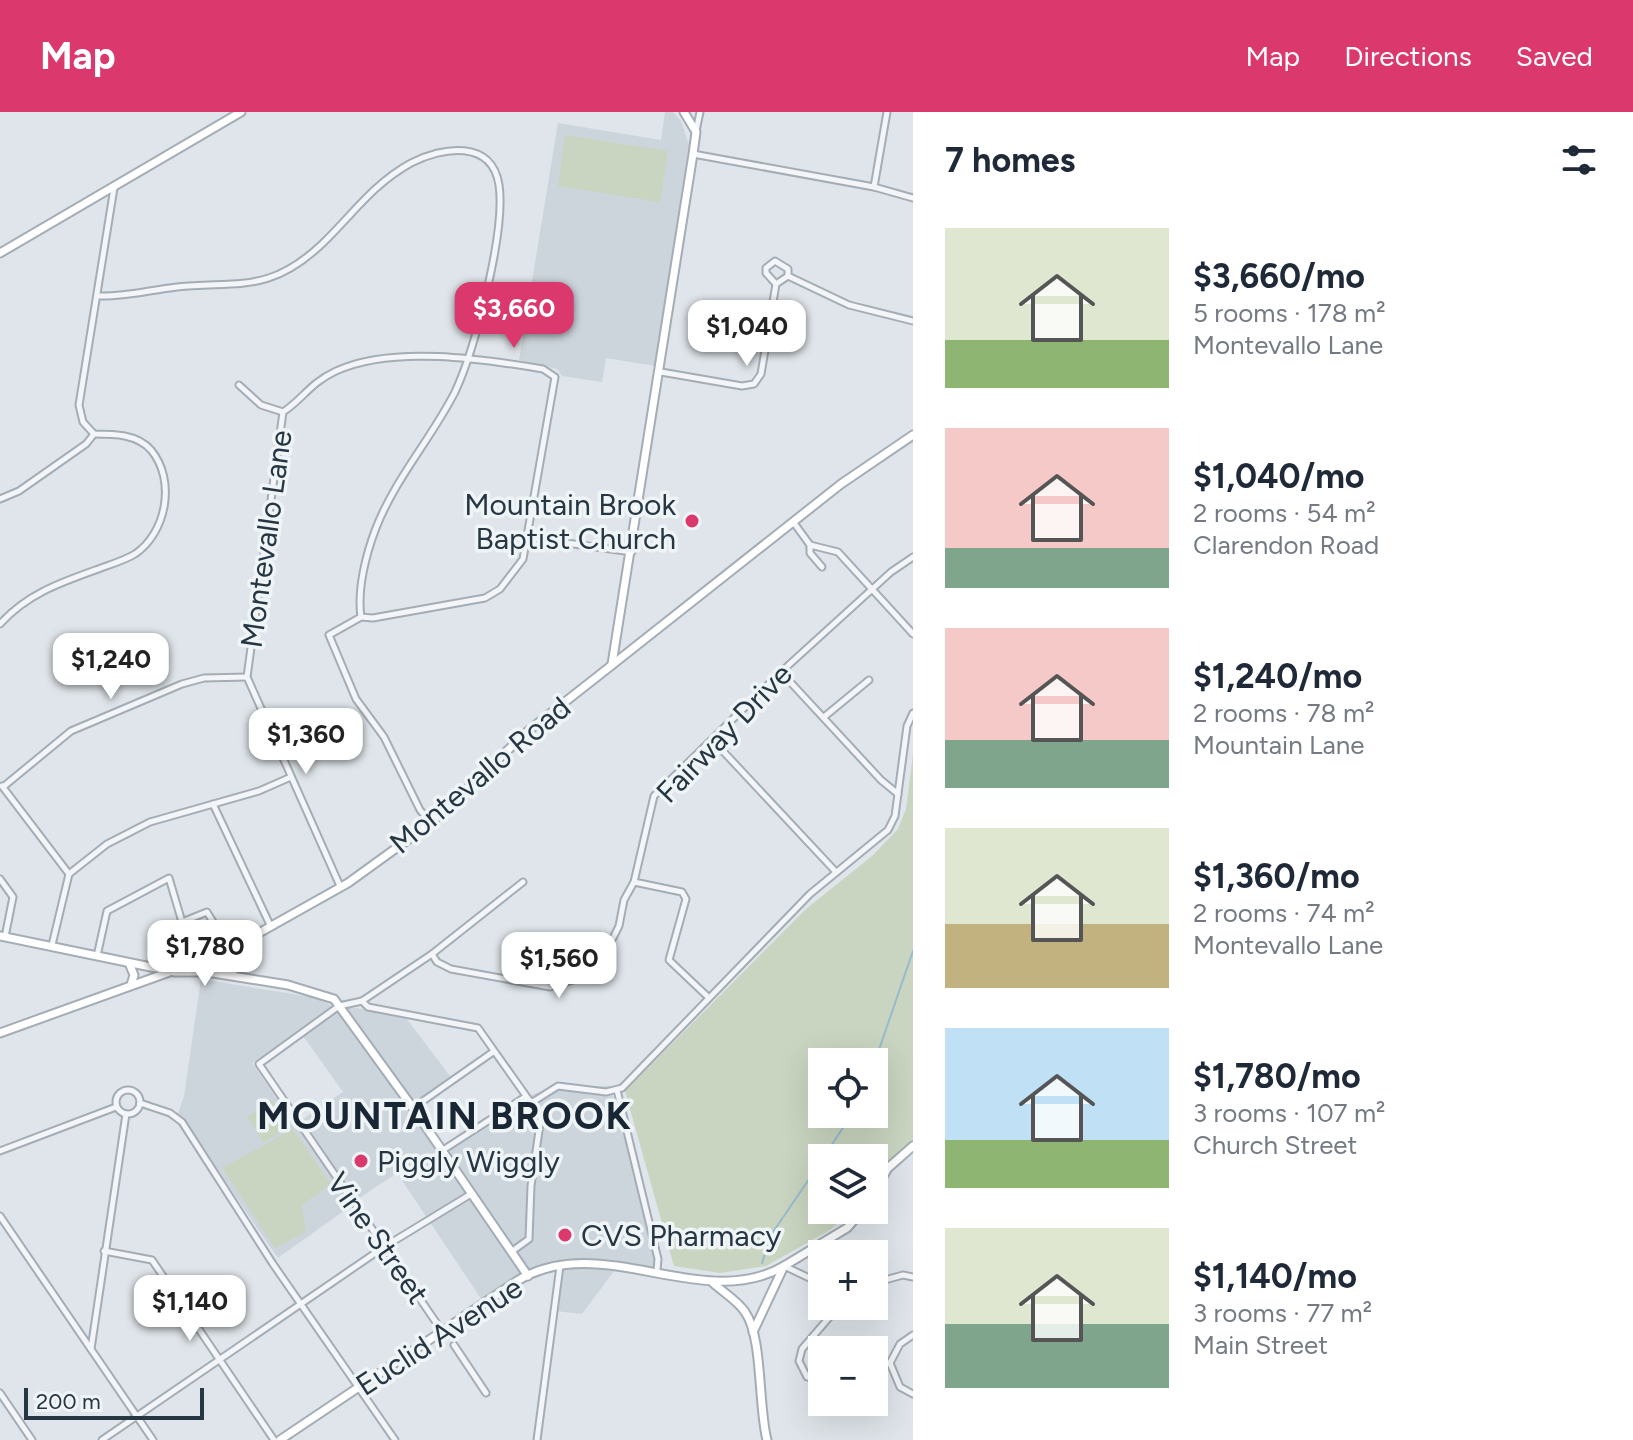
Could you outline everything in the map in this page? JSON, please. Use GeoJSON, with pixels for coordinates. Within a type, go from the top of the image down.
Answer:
{"type":"FeatureCollection","features":[{"type":"Feature","properties":{"kind":"street"},"geometry":{"type":"LineString","coordinates":[[0,253],[241,112]]}},
{"type":"Feature","properties":{"kind":"street"},"geometry":{"type":"LineString","coordinates":[[684,112],[696,132]]}},
{"type":"Feature","properties":{"kind":"street"},"geometry":{"type":"LineString","coordinates":[[612,665],[700,112]]}},
{"type":"Feature","properties":{"kind":"street"},"geometry":{"type":"LineString","coordinates":[[874,187],[887,112]]}},
{"type":"Feature","properties":{"kind":"street"},"geometry":{"type":"LineString","coordinates":[[99,296],[122,297],[179,287],[249,285],[272,279],[321,245],[380,182],[433,154],[462,149],[479,154],[492,168],[499,183],[487,294],[456,390],[398,483],[376,527],[363,579],[361,617]]}},
{"type":"Feature","properties":{"kind":"street"},"geometry":{"type":"LineString","coordinates":[[693,154],[874,187],[913,198]]}},
{"type":"Feature","properties":{"kind":"street"},"geometry":{"type":"LineString","coordinates":[[0,624],[30,597],[131,557],[157,529],[165,498],[165,480],[158,459],[139,441],[118,434],[94,434],[83,422],[79,405],[99,296],[114,184]]}},
{"type":"Feature","properties":{"kind":"street"},"geometry":{"type":"LineString","coordinates":[[776,284],[766,273],[766,268],[775,261],[788,269],[788,276]]}},
{"type":"Feature","properties":{"kind":"street"},"geometry":{"type":"LineString","coordinates":[[661,372],[742,386],[759,380],[776,284],[788,276]]}},
{"type":"Feature","properties":{"kind":"street"},"geometry":{"type":"LineString","coordinates":[[788,276],[849,305],[912,320]]}},
{"type":"Feature","properties":{"kind":"street","name":"Montevallo Lane"},"geometry":{"type":"LineString","coordinates":[[340,886],[247,677],[283,412],[307,388],[338,370],[367,362],[468,357],[552,372],[554,385],[530,538]]}},
{"type":"Feature","properties":{"kind":"street"},"geometry":{"type":"LineString","coordinates":[[239,385],[261,405],[283,412]]}},
{"type":"Feature","properties":{"kind":"street"},"geometry":{"type":"LineString","coordinates":[[0,499],[19,491],[86,444],[94,434]]}},
{"type":"Feature","properties":{"kind":"street","name":"Montevallo Road"},"geometry":{"type":"LineString","coordinates":[[0,1033],[228,951],[340,886],[431,823],[528,731],[841,484],[913,435]]}},
{"type":"Feature","properties":{"kind":"street"},"geometry":{"type":"LineString","coordinates":[[794,523],[810,545],[810,553],[822,567]]}},
{"type":"Feature","properties":{"kind":"street"},"geometry":{"type":"LineString","coordinates":[[431,823],[420,810],[384,737],[356,699],[329,635],[361,617],[373,618],[485,598],[511,577],[523,559],[530,538],[632,553]]}},
{"type":"Feature","properties":{"kind":"street"},"geometry":{"type":"LineString","coordinates":[[810,545],[838,552],[913,634]]}},
{"type":"Feature","properties":{"kind":"street","name":"Fairway Drive"},"geometry":{"type":"LineString","coordinates":[[432,954],[437,962],[451,969],[550,987],[564,984],[585,968],[613,938],[624,900],[634,882],[654,796],[781,672],[913,557]]}},
{"type":"Feature","properties":{"kind":"street"},"geometry":{"type":"LineString","coordinates":[[781,672],[881,780],[899,794]]}},
{"type":"Feature","properties":{"kind":"street"},"geometry":{"type":"LineString","coordinates":[[69,874],[1,786],[71,731],[182,684],[204,678],[247,677]]}},
{"type":"Feature","properties":{"kind":"street"},"geometry":{"type":"LineString","coordinates":[[824,717],[869,680]]}},
{"type":"Feature","properties":{"kind":"street"},"geometry":{"type":"LineString","coordinates":[[531,1103],[558,1086],[606,1092],[617,1090],[810,894],[888,830],[899,794],[907,726],[913,713]]}},
{"type":"Feature","properties":{"kind":"street"},"geometry":{"type":"LineString","coordinates":[[716,738],[721,749],[836,872]]}},
{"type":"Feature","properties":{"kind":"street"},"geometry":{"type":"LineString","coordinates":[[52,945],[69,874],[107,844],[150,822],[291,777]]}},
{"type":"Feature","properties":{"kind":"street"},"geometry":{"type":"LineString","coordinates":[[213,804],[271,928]]}},
{"type":"Feature","properties":{"kind":"street"},"geometry":{"type":"LineString","coordinates":[[97,956],[107,911],[169,878],[182,922],[207,912],[228,951],[225,966],[237,977]]}},
{"type":"Feature","properties":{"kind":"street"},"geometry":{"type":"LineString","coordinates":[[0,879],[13,897],[3,936],[175,972],[237,977],[325,994],[339,1006],[413,1108],[528,1276]]}},
{"type":"Feature","properties":{"kind":"street"},"geometry":{"type":"LineString","coordinates":[[339,1006],[362,1001],[432,954],[523,882]]}},
{"type":"Feature","properties":{"kind":"street"},"geometry":{"type":"LineString","coordinates":[[634,882],[682,892],[686,899],[669,960],[708,997]]}},
{"type":"Feature","properties":{"kind":"street"},"geometry":{"type":"LineString","coordinates":[[129,963],[134,975],[131,985]]}},
{"type":"Feature","properties":{"kind":"street"},"geometry":{"type":"LineString","coordinates":[[362,1001],[368,1007],[478,1028],[531,1103],[542,1125],[531,1186],[529,1239],[511,1253]]}},
{"type":"Feature","properties":{"kind":"street","name":"Vine Street"},"geometry":{"type":"LineString","coordinates":[[339,1006],[259,1064],[443,1332]]}},
{"type":"Feature","properties":{"kind":"street"},"geometry":{"type":"LineString","coordinates":[[413,1108],[493,1052]]}},
{"type":"Feature","properties":{"kind":"street"},"geometry":{"type":"LineString","coordinates":[[617,1090],[658,1259],[657,1270]]}},
{"type":"Feature","properties":{"kind":"street"},"geometry":{"type":"LineString","coordinates":[[116,1107],[118,1095],[124,1091],[136,1094],[140,1103],[170,1113],[182,1122],[301,1304],[395,1440]]}},
{"type":"Feature","properties":{"kind":"street"},"geometry":{"type":"LineString","coordinates":[[443,1150],[525,1097]]}},
{"type":"Feature","properties":{"kind":"street"},"geometry":{"type":"LineString","coordinates":[[126,1114],[136,1111],[140,1103]]}},
{"type":"Feature","properties":{"kind":"street"},"geometry":{"type":"LineString","coordinates":[[116,1107],[126,1114]]}},
{"type":"Feature","properties":{"kind":"street"},"geometry":{"type":"LineString","coordinates":[[0,1151],[116,1107]]}},
{"type":"Feature","properties":{"kind":"street"},"geometry":{"type":"LineString","coordinates":[[91,1349],[126,1114]]}},
{"type":"Feature","properties":{"kind":"street"},"geometry":{"type":"LineString","coordinates":[[888,1168],[913,1146]]}},
{"type":"Feature","properties":{"kind":"street"},"geometry":{"type":"LineString","coordinates":[[102,1440],[384,1247],[471,1194]]}},
{"type":"Feature","properties":{"kind":"street"},"geometry":{"type":"LineString","coordinates":[[0,1216],[153,1440]]}},
{"type":"Feature","properties":{"kind":"street"},"geometry":{"type":"LineString","coordinates":[[713,1283],[758,1277],[784,1266],[851,1224]]}},
{"type":"Feature","properties":{"kind":"street"},"geometry":{"type":"LineString","coordinates":[[104,1251],[152,1260],[277,1440]]}},
{"type":"Feature","properties":{"kind":"street"},"geometry":{"type":"LineString","coordinates":[[537,1440],[560,1265]]}},
{"type":"Feature","properties":{"kind":"street","name":"Euclid Avenue"},"geometry":{"type":"LineString","coordinates":[[277,1440],[528,1276],[560,1265],[657,1270],[713,1283]]}},
{"type":"Feature","properties":{"kind":"street"},"geometry":{"type":"LineString","coordinates":[[784,1266],[808,1277]]}},
{"type":"Feature","properties":{"kind":"street"},"geometry":{"type":"LineString","coordinates":[[753,1332],[784,1266]]}},
{"type":"Feature","properties":{"kind":"street"},"geometry":{"type":"LineString","coordinates":[[888,1279],[903,1275],[913,1277]]}},
{"type":"Feature","properties":{"kind":"street"},"geometry":{"type":"LineString","coordinates":[[713,1283],[746,1312],[753,1332],[760,1413],[767,1440]]}},
{"type":"Feature","properties":{"kind":"street"},"geometry":{"type":"LineString","coordinates":[[813,1336],[827,1320]]}},
{"type":"Feature","properties":{"kind":"street"},"geometry":{"type":"LineString","coordinates":[[913,1335],[900,1344],[890,1363],[900,1387],[913,1394]]}},
{"type":"Feature","properties":{"kind":"street"},"geometry":{"type":"LineString","coordinates":[[808,1342],[802,1349],[801,1366],[808,1377]]}},
{"type":"Feature","properties":{"kind":"street"},"geometry":{"type":"LineString","coordinates":[[454,1345],[486,1393]]}},
{"type":"Feature","properties":{"kind":"street"},"geometry":{"type":"LineString","coordinates":[[0,1393],[32,1440]]}},
{"type":"Feature","properties":{"kind":"shaded area"},"geometry":{"type":"Polygon","coordinates":[[[665,112],[673,112],[681,121],[689,145],[655,366],[606,358],[602,382],[562,376],[557,369],[519,360],[558,123],[661,140],[665,112]]]}},
{"type":"Feature","properties":{"kind":"shaded area"},"geometry":{"type":"Polygon","coordinates":[[[201,979],[317,998],[332,1006],[252,1063],[352,1205],[278,1258],[178,1113],[184,1096],[201,979]]]}},
{"type":"Feature","properties":{"kind":"shaded area"},"geometry":{"type":"Polygon","coordinates":[[[339,1006],[403,1014],[453,1080],[413,1108],[443,1150],[525,1097],[558,1086],[610,1086],[658,1259],[657,1270],[617,1267],[582,1314],[555,1311],[560,1266],[517,1281],[484,1303],[397,1173],[355,1201],[300,1121],[343,1092],[301,1033],[339,1006]]]}},
{"type":"Feature","properties":{"kind":"green space"},"geometry":{"type":"Polygon","coordinates":[[[565,135],[668,151],[660,202],[558,186],[565,135]]]}},
{"type":"Feature","properties":{"kind":"green space"},"geometry":{"type":"Polygon","coordinates":[[[913,754],[913,1143],[904,1148],[888,1167],[888,1144],[808,1144],[808,1224],[837,1224],[766,1266],[720,1273],[674,1266],[625,1091],[806,909],[872,856],[898,829],[906,809],[913,754]]]}},
{"type":"Feature","properties":{"kind":"green space"},"geometry":{"type":"Polygon","coordinates":[[[272,1100],[289,1126],[264,1143],[247,1117],[272,1100]]]}},
{"type":"Feature","properties":{"kind":"green space"},"geometry":{"type":"Polygon","coordinates":[[[293,1129],[331,1184],[302,1205],[306,1232],[275,1248],[222,1168],[293,1129]]]}},
{"type":"Feature","properties":{"kind":"waterway"},"geometry":{"type":"LineString","coordinates":[[880,1048],[913,951]]}},
{"type":"Feature","properties":{"kind":"waterway"},"geometry":{"type":"LineString","coordinates":[[832,1144],[843,1128]]}},
{"type":"Feature","properties":{"kind":"waterway"},"geometry":{"type":"LineString","coordinates":[[762,1263],[771,1235],[808,1181]]}},
{"type":"Feature","properties":{"kind":"place","name":"Mountain Brook Baptist Church"},"geometry":{"type":"Point","coordinates":[692,521]}},
{"type":"Feature","properties":{"kind":"place","name":"Piggly Wiggly"},"geometry":{"type":"Point","coordinates":[361,1161]}},
{"type":"Feature","properties":{"kind":"place","name":"CVS Pharmacy"},"geometry":{"type":"Point","coordinates":[565,1235]}},
{"type":"Feature","properties":{"kind":"district","name":"MOUNTAIN BROOK"},"geometry":{"type":"Point","coordinates":[445,1116]}}]}
